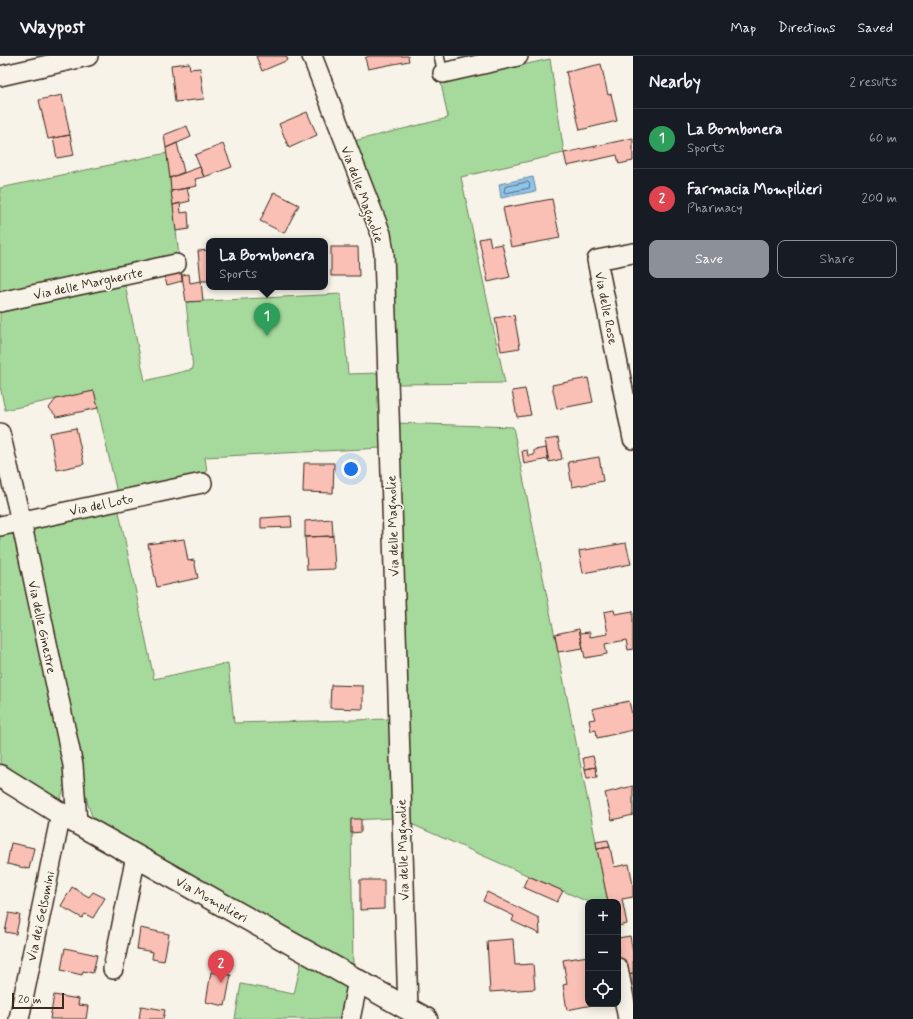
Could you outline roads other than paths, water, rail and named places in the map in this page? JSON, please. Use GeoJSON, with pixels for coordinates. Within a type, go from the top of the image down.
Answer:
{"type":"FeatureCollection","features":[{"type":"Feature","properties":{"kind":"street"},"geometry":{"type":"LineString","coordinates":[[0,76],[88,56]]}},
{"type":"Feature","properties":{"kind":"street","name":"Via delle Magnolie"},"geometry":{"type":"LineString","coordinates":[[312,56],[381,234],[384,253],[417,1014]]}},
{"type":"Feature","properties":{"kind":"street"},"geometry":{"type":"LineString","coordinates":[[441,65],[518,56]]}},
{"type":"Feature","properties":{"kind":"street","name":"Via delle Rose"},"geometry":{"type":"LineString","coordinates":[[633,253],[597,260],[633,439]]}},
{"type":"Feature","properties":{"kind":"street","name":"Via delle Margherite"},"geometry":{"type":"LineString","coordinates":[[0,302],[176,264]]}},
{"type":"Feature","properties":{"kind":"street","name":"Via delle Ginestre"},"geometry":{"type":"LineString","coordinates":[[0,433],[21,521],[73,766],[69,818]]}},
{"type":"Feature","properties":{"kind":"street","name":"Via del Loto"},"geometry":{"type":"LineString","coordinates":[[0,526],[202,483]]}},
{"type":"Feature","properties":{"kind":"street","name":"Via Mompilieri"},"geometry":{"type":"LineString","coordinates":[[0,776],[69,818],[417,1014]]}},
{"type":"Feature","properties":{"kind":"street","name":"Via dei Gelsomini"},"geometry":{"type":"LineString","coordinates":[[19,1019],[69,818]]}},
{"type":"Feature","properties":{"kind":"street"},"geometry":{"type":"LineString","coordinates":[[113,969],[136,856]]}},
{"type":"Feature","properties":{"kind":"street"},"geometry":{"type":"LineString","coordinates":[[619,971],[628,1019]]}},
{"type":"Feature","properties":{"kind":"street"},"geometry":{"type":"LineString","coordinates":[[350,1019],[358,981]]}},
{"type":"Feature","properties":{"kind":"water"},"geometry":{"type":"Polygon","coordinates":[[[533,177],[536,191],[501,198],[499,184],[533,177]]]}},
{"type":"Feature","properties":{"kind":"place","name":"La Bombonera"},"geometry":{"type":"Point","coordinates":[267,336]}},
{"type":"Feature","properties":{"kind":"place","name":"Farmacia Mompilieri"},"geometry":{"type":"Point","coordinates":[221,983]}}]}
